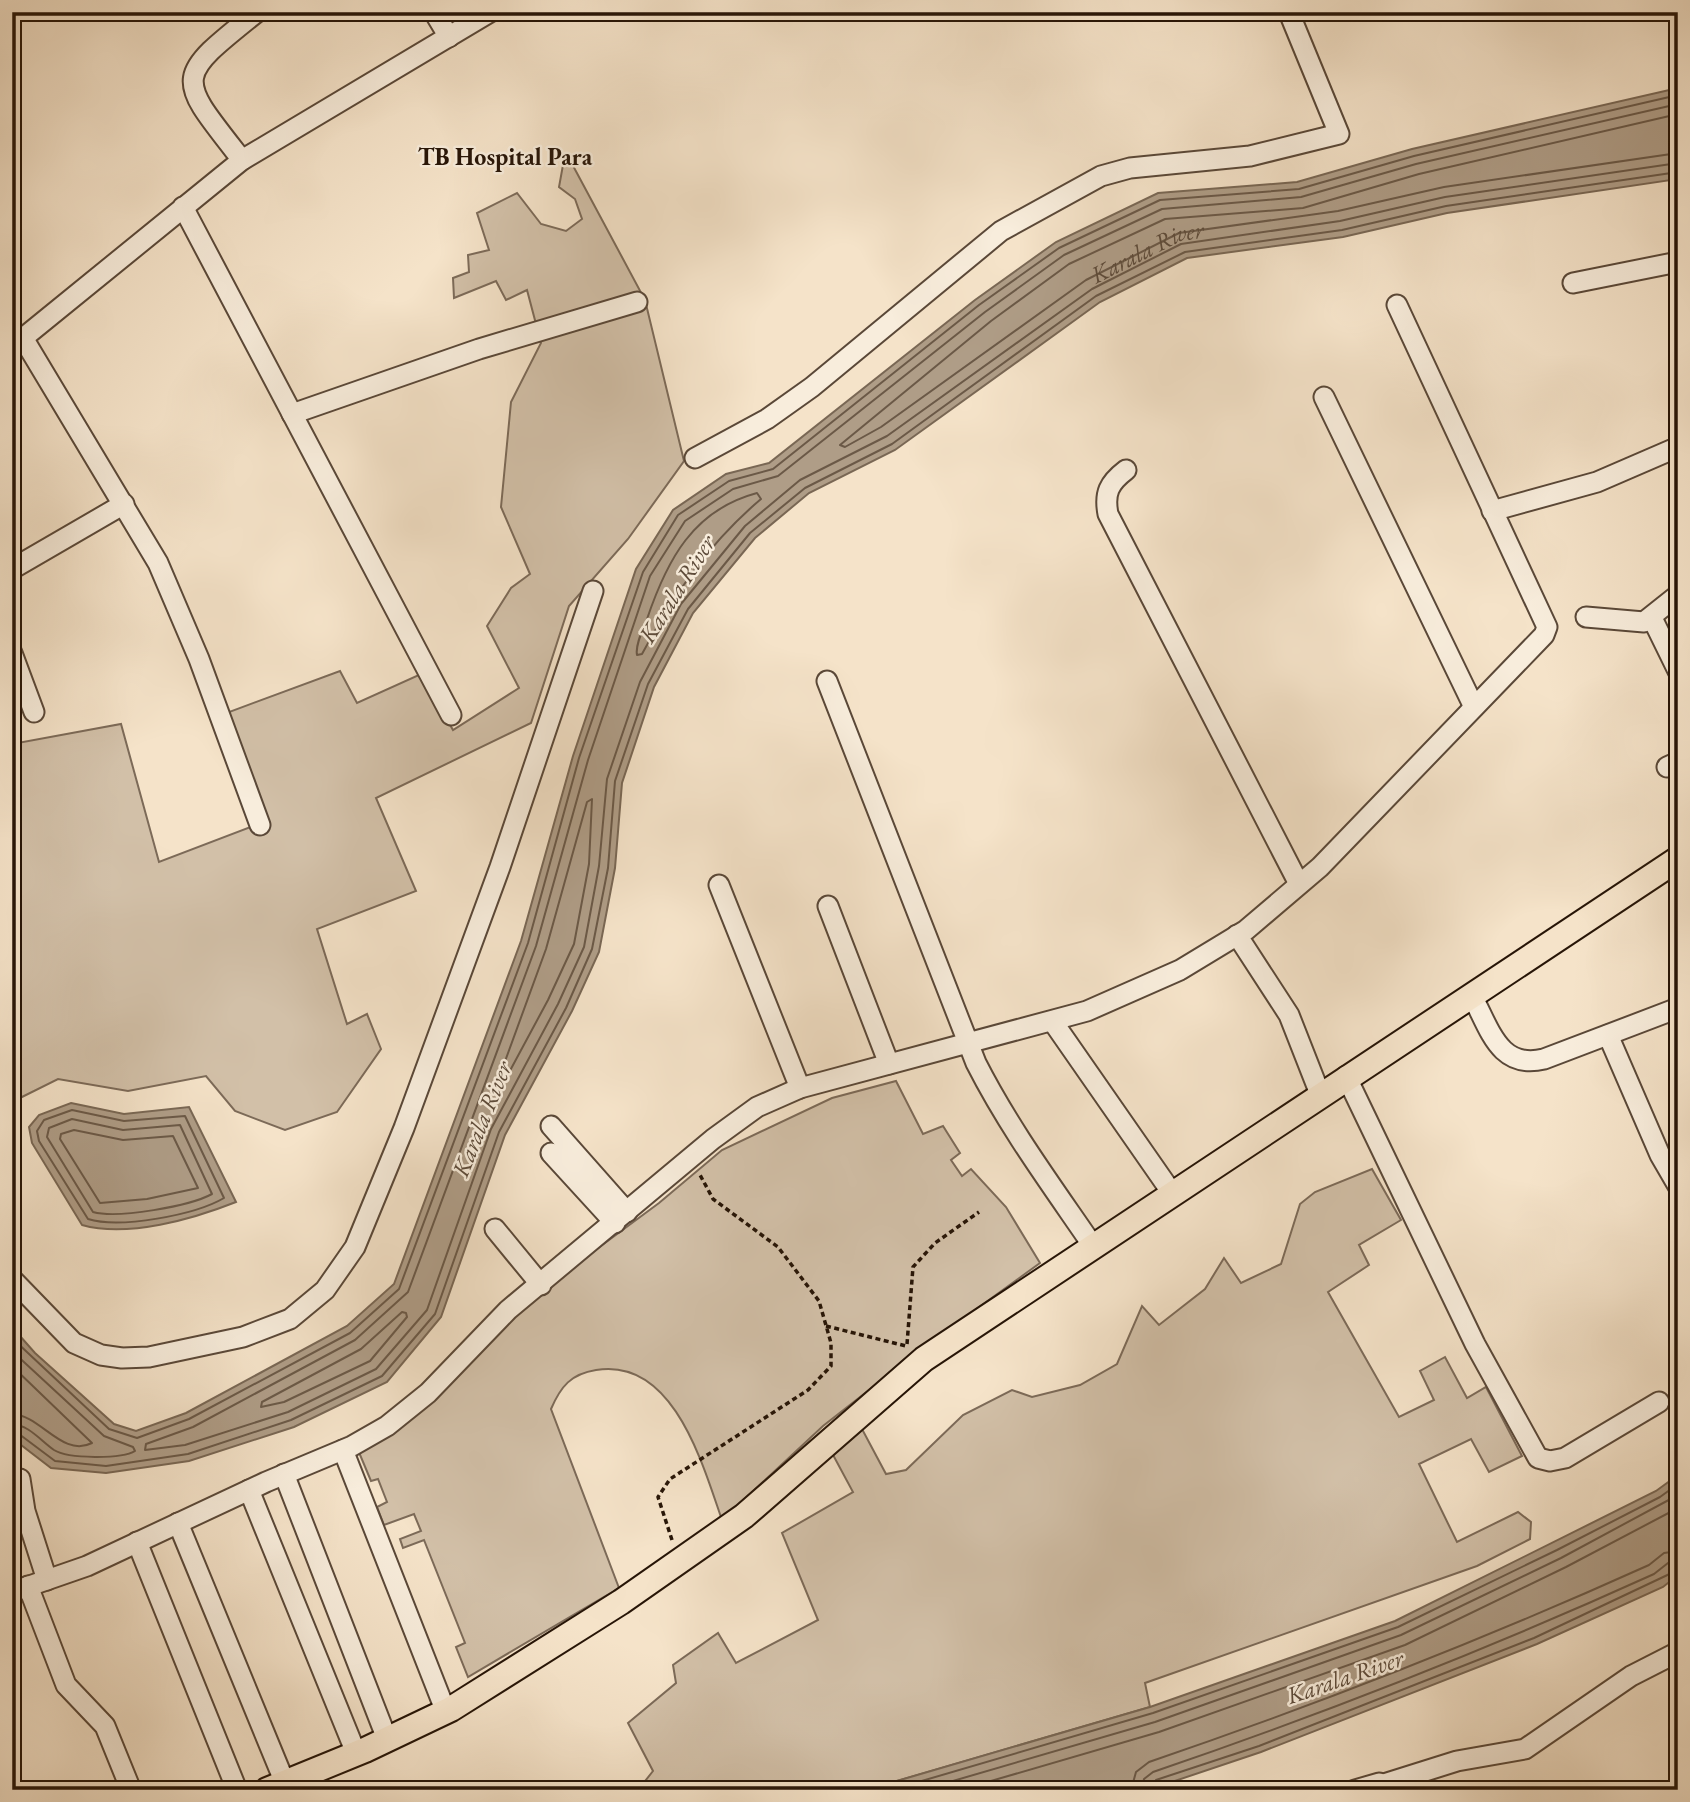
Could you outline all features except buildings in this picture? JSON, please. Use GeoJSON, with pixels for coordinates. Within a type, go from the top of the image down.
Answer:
{"type":"FeatureCollection","features":[{"type":"Feature","properties":{"kind":"main road"},"geometry":{"type":"LineString","coordinates":[[276,1786],[356,1754],[446,1712],[681,1562],[773,1492],[908,1370],[1346,1076],[1678,859]]}},
{"type":"Feature","properties":{"kind":"street"},"geometry":{"type":"LineString","coordinates":[[242,160],[194,95],[192,78],[196,65],[211,49],[257,12]]}},
{"type":"Feature","properties":{"kind":"street"},"geometry":{"type":"LineString","coordinates":[[434,12],[449,37]]}},
{"type":"Feature","properties":{"kind":"street"},"geometry":{"type":"LineString","coordinates":[[260,825],[183,620],[158,563],[124,504],[18,343],[242,160],[490,12]]}},
{"type":"Feature","properties":{"kind":"street"},"geometry":{"type":"LineString","coordinates":[[695,458],[767,419],[812,387],[1001,230],[1101,176],[1114,170],[1251,156],[1339,134],[1290,15],[1295,12]]}},
{"type":"Feature","properties":{"kind":"street"},"geometry":{"type":"LineString","coordinates":[[183,207],[451,715]]}},
{"type":"Feature","properties":{"kind":"street"},"geometry":{"type":"LineString","coordinates":[[1573,283],[1678,262]]}},
{"type":"Feature","properties":{"kind":"street"},"geometry":{"type":"LineString","coordinates":[[292,414],[459,356],[637,302]]}},
{"type":"Feature","properties":{"kind":"street"},"geometry":{"type":"LineString","coordinates":[[131,1790],[105,1726],[66,1685],[20,1589],[87,1566],[284,1474],[343,1450],[387,1426],[428,1393],[508,1310],[757,1107],[800,1088],[1053,1022],[1160,979],[1237,935],[1299,884],[1544,635],[1547,628],[1397,305]]}},
{"type":"Feature","properties":{"kind":"street"},"geometry":{"type":"LineString","coordinates":[[1324,397],[1474,707]]}},
{"type":"Feature","properties":{"kind":"street"},"geometry":{"type":"LineString","coordinates":[[1492,511],[1597,482],[1678,447]]}},
{"type":"Feature","properties":{"kind":"street"},"geometry":{"type":"LineString","coordinates":[[1126,470],[1113,480],[1108,490],[1105,499],[1108,514],[1299,884]]}},
{"type":"Feature","properties":{"kind":"street"},"geometry":{"type":"LineString","coordinates":[[12,569],[124,504]]}},
{"type":"Feature","properties":{"kind":"street"},"geometry":{"type":"LineString","coordinates":[[12,1279],[75,1343],[101,1355],[122,1358],[149,1357],[243,1337],[290,1319],[325,1290],[355,1247],[404,1128],[500,867],[593,591]]}},
{"type":"Feature","properties":{"kind":"street"},"geometry":{"type":"LineString","coordinates":[[1586,617],[1635,623],[1652,618],[1678,595]]}},
{"type":"Feature","properties":{"kind":"street"},"geometry":{"type":"LineString","coordinates":[[1652,618],[1678,671]]}},
{"type":"Feature","properties":{"kind":"street"},"geometry":{"type":"LineString","coordinates":[[12,653],[34,712]]}},
{"type":"Feature","properties":{"kind":"street"},"geometry":{"type":"LineString","coordinates":[[827,681],[968,1043],[992,1095],[1093,1246]]}},
{"type":"Feature","properties":{"kind":"street"},"geometry":{"type":"LineString","coordinates":[[719,885],[800,1088]]}},
{"type":"Feature","properties":{"kind":"street"},"geometry":{"type":"LineString","coordinates":[[828,905],[889,1064]]}},
{"type":"Feature","properties":{"kind":"street"},"geometry":{"type":"LineString","coordinates":[[1237,935],[1292,1021],[1320,1094]]}},
{"type":"Feature","properties":{"kind":"street"},"geometry":{"type":"LineString","coordinates":[[1472,996],[1502,1051],[1522,1062],[1544,1059],[1678,1008]]}},
{"type":"Feature","properties":{"kind":"street"},"geometry":{"type":"LineString","coordinates":[[1053,1022],[1172,1193]]}},
{"type":"Feature","properties":{"kind":"street"},"geometry":{"type":"LineString","coordinates":[[1608,1035],[1660,1155],[1678,1185]]}},
{"type":"Feature","properties":{"kind":"street"},"geometry":{"type":"LineString","coordinates":[[1346,1076],[1475,1345],[1538,1458],[1550,1461],[1565,1458],[1659,1402]]}},
{"type":"Feature","properties":{"kind":"street"},"geometry":{"type":"LineString","coordinates":[[551,1126],[621,1218]]}},
{"type":"Feature","properties":{"kind":"street"},"geometry":{"type":"LineString","coordinates":[[551,1153],[621,1218]]}},
{"type":"Feature","properties":{"kind":"street"},"geometry":{"type":"LineString","coordinates":[[495,1229],[541,1285]]}},
{"type":"Feature","properties":{"kind":"street"},"geometry":{"type":"LineString","coordinates":[[343,1450],[446,1712]]}},
{"type":"Feature","properties":{"kind":"street"},"geometry":{"type":"LineString","coordinates":[[284,1474],[387,1739]]}},
{"type":"Feature","properties":{"kind":"street"},"geometry":{"type":"LineString","coordinates":[[20,1479],[25,1511],[47,1580]]}},
{"type":"Feature","properties":{"kind":"street"},"geometry":{"type":"LineString","coordinates":[[249,1490],[356,1754]]}},
{"type":"Feature","properties":{"kind":"street"},"geometry":{"type":"LineString","coordinates":[[178,1523],[276,1786]]}},
{"type":"Feature","properties":{"kind":"street"},"geometry":{"type":"LineString","coordinates":[[137,1542],[237,1790]]}},
{"type":"Feature","properties":{"kind":"street"},"geometry":{"type":"LineString","coordinates":[[1355,1790],[1393,1786],[1457,1761],[1525,1749],[1631,1676],[1678,1652]]}},
{"type":"Feature","properties":{"kind":"path"},"geometry":{"type":"LineString","coordinates":[[681,1562],[658,1497],[670,1479],[808,1390],[831,1366],[831,1343],[819,1301],[778,1247],[713,1199],[692,1158]]}},
{"type":"Feature","properties":{"kind":"path"},"geometry":{"type":"LineString","coordinates":[[826,1326],[907,1346],[913,1267],[935,1243],[979,1212]]}},
{"type":"Feature","properties":{"kind":"shaded area"},"geometry":{"type":"Polygon","coordinates":[[[571,162],[645,300],[684,461],[628,539],[569,606],[531,723],[376,798],[416,891],[317,929],[347,1024],[367,1014],[381,1049],[337,1112],[285,1130],[235,1111],[206,1076],[128,1091],[58,1079],[22,1097],[12,1089],[12,744],[121,724],[159,862],[256,825],[221,715],[340,671],[357,703],[421,674],[453,730],[519,688],[487,626],[511,588],[530,574],[501,507],[511,402],[541,343],[527,290],[506,300],[496,281],[454,298],[453,278],[469,272],[468,255],[489,250],[477,213],[517,193],[541,224],[566,231],[582,219],[575,199],[559,187],[563,165],[571,162]]]}},
{"type":"Feature","properties":{"kind":"shaded area"},"geometry":{"type":"Polygon","coordinates":[[[896,1081],[923,1134],[943,1126],[960,1153],[951,1160],[962,1176],[971,1169],[1006,1207],[1040,1263],[924,1347],[823,1426],[722,1520],[694,1445],[665,1398],[646,1380],[623,1370],[596,1370],[573,1378],[563,1388],[551,1409],[619,1588],[468,1677],[456,1647],[465,1643],[424,1540],[403,1548],[400,1539],[421,1531],[414,1514],[384,1525],[377,1507],[387,1502],[378,1479],[371,1481],[358,1450],[513,1311],[659,1203],[722,1150],[832,1098],[896,1081]]]}},
{"type":"Feature","properties":{"kind":"shaded area"},"geometry":{"type":"Polygon","coordinates":[[[1372,1169],[1401,1220],[1359,1245],[1369,1265],[1328,1292],[1399,1417],[1434,1400],[1420,1371],[1445,1357],[1467,1398],[1486,1387],[1522,1456],[1489,1472],[1471,1439],[1419,1464],[1457,1542],[1518,1512],[1531,1522],[1530,1539],[1477,1566],[1145,1683],[1150,1707],[866,1790],[638,1790],[653,1771],[628,1723],[676,1683],[673,1665],[718,1633],[736,1663],[818,1620],[782,1533],[853,1492],[832,1453],[862,1429],[886,1474],[906,1470],[963,1415],[1012,1390],[1032,1397],[1080,1385],[1117,1364],[1142,1306],[1159,1325],[1205,1289],[1224,1258],[1241,1283],[1281,1264],[1300,1204],[1315,1192],[1372,1169]]]}},
{"type":"Feature","properties":{"kind":"water","name":"Karala River"},"geometry":{"type":"Polygon","coordinates":[[[1678,88],[1678,179],[1447,213],[1343,237],[1187,258],[1100,302],[895,450],[809,493],[755,538],[693,613],[654,687],[622,783],[615,868],[599,952],[572,1011],[505,1135],[441,1317],[387,1382],[294,1427],[189,1461],[106,1473],[51,1468],[12,1438],[12,1327],[35,1353],[114,1424],[136,1431],[186,1413],[347,1326],[394,1284],[521,941],[573,756],[636,569],[673,510],[726,474],[769,463],[975,300],[1056,242],[1158,193],[1297,182],[1412,149],[1678,88]]]}},
{"type":"Feature","properties":{"kind":"water"},"geometry":{"type":"Polygon","coordinates":[[[71,1103],[124,1114],[189,1107],[236,1202],[200,1215],[140,1228],[82,1225],[32,1143],[29,1127],[39,1115],[71,1103]]]}},
{"type":"Feature","properties":{"kind":"water","name":"Karala River"},"geometry":{"type":"Polygon","coordinates":[[[1678,1475],[1678,1575],[1663,1587],[1537,1644],[1261,1752],[1148,1790],[866,1790],[1150,1707],[1395,1621],[1656,1491],[1678,1475]]]}},
{"type":"Feature","properties":{"kind":"district","name":"TB Hospital Para"},"geometry":{"type":"Point","coordinates":[505,157]}}]}
